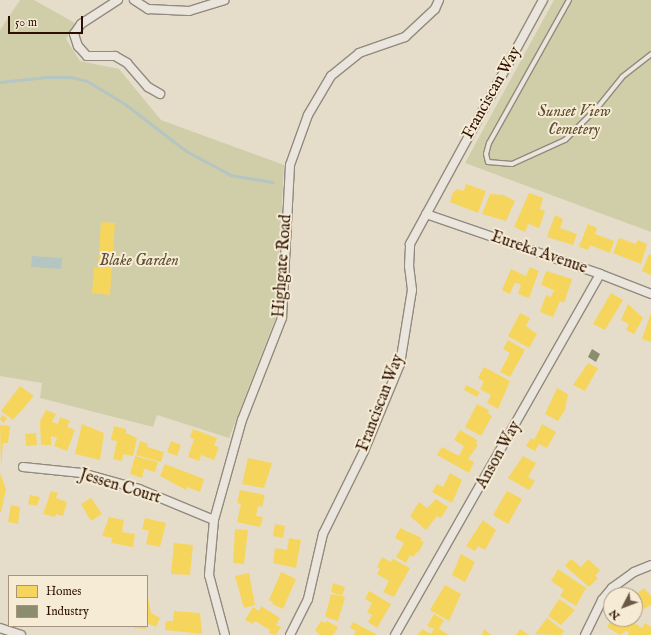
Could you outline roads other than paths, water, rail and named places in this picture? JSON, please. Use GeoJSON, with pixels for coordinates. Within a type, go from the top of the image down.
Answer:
{"type":"FeatureCollection","features":[{"type":"Feature","properties":{"kind":"street"},"geometry":{"type":"LineString","coordinates":[[118,0],[81,24],[74,34],[78,46],[87,56],[115,56],[128,63],[148,87],[160,94]]}},
{"type":"Feature","properties":{"kind":"street"},"geometry":{"type":"LineString","coordinates":[[134,0],[148,9],[190,11],[224,0]]}},
{"type":"Feature","properties":{"kind":"street","name":"Highgate Road"},"geometry":{"type":"LineString","coordinates":[[225,635],[208,575],[214,520],[242,420],[282,318],[290,165],[308,115],[331,76],[359,53],[405,36],[435,9],[439,0]]}},
{"type":"Feature","properties":{"kind":"street","name":"Franciscan Way"},"geometry":{"type":"LineString","coordinates":[[290,635],[308,599],[323,534],[364,451],[400,364],[412,290],[409,266],[410,244],[543,0]]}},
{"type":"Feature","properties":{"kind":"street","name":"Eureka Avenue"},"geometry":{"type":"LineString","coordinates":[[426,214],[600,274],[651,294]]}},
{"type":"Feature","properties":{"kind":"street","name":"Anson Way"},"geometry":{"type":"LineString","coordinates":[[395,635],[600,274]]}},
{"type":"Feature","properties":{"kind":"street","name":"Jessen Court"},"geometry":{"type":"LineString","coordinates":[[23,467],[82,473],[139,489],[214,520]]}},
{"type":"Feature","properties":{"kind":"street"},"geometry":{"type":"LineString","coordinates":[[585,635],[602,600],[612,588],[634,572],[651,565]]}},
{"type":"Feature","properties":{"kind":"street"},"geometry":{"type":"LineString","coordinates":[[0,628],[21,635]]}},
{"type":"Feature","properties":{"kind":"lane"},"geometry":{"type":"LineString","coordinates":[[569,0],[489,143],[486,154],[488,162],[512,164],[565,140],[598,107],[622,77],[651,54]]}},
{"type":"Feature","properties":{"kind":"waterway"},"geometry":{"type":"LineString","coordinates":[[0,82],[47,77],[71,77],[87,81],[125,104],[186,151],[231,175],[272,182]]}},
{"type":"Feature","properties":{"kind":"park label","name":"Sunset View Cemetery"},"geometry":{"type":"Point","coordinates":[574,121]}},
{"type":"Feature","properties":{"kind":"park label","name":"Blake Garden"},"geometry":{"type":"Point","coordinates":[139,261]}}]}
